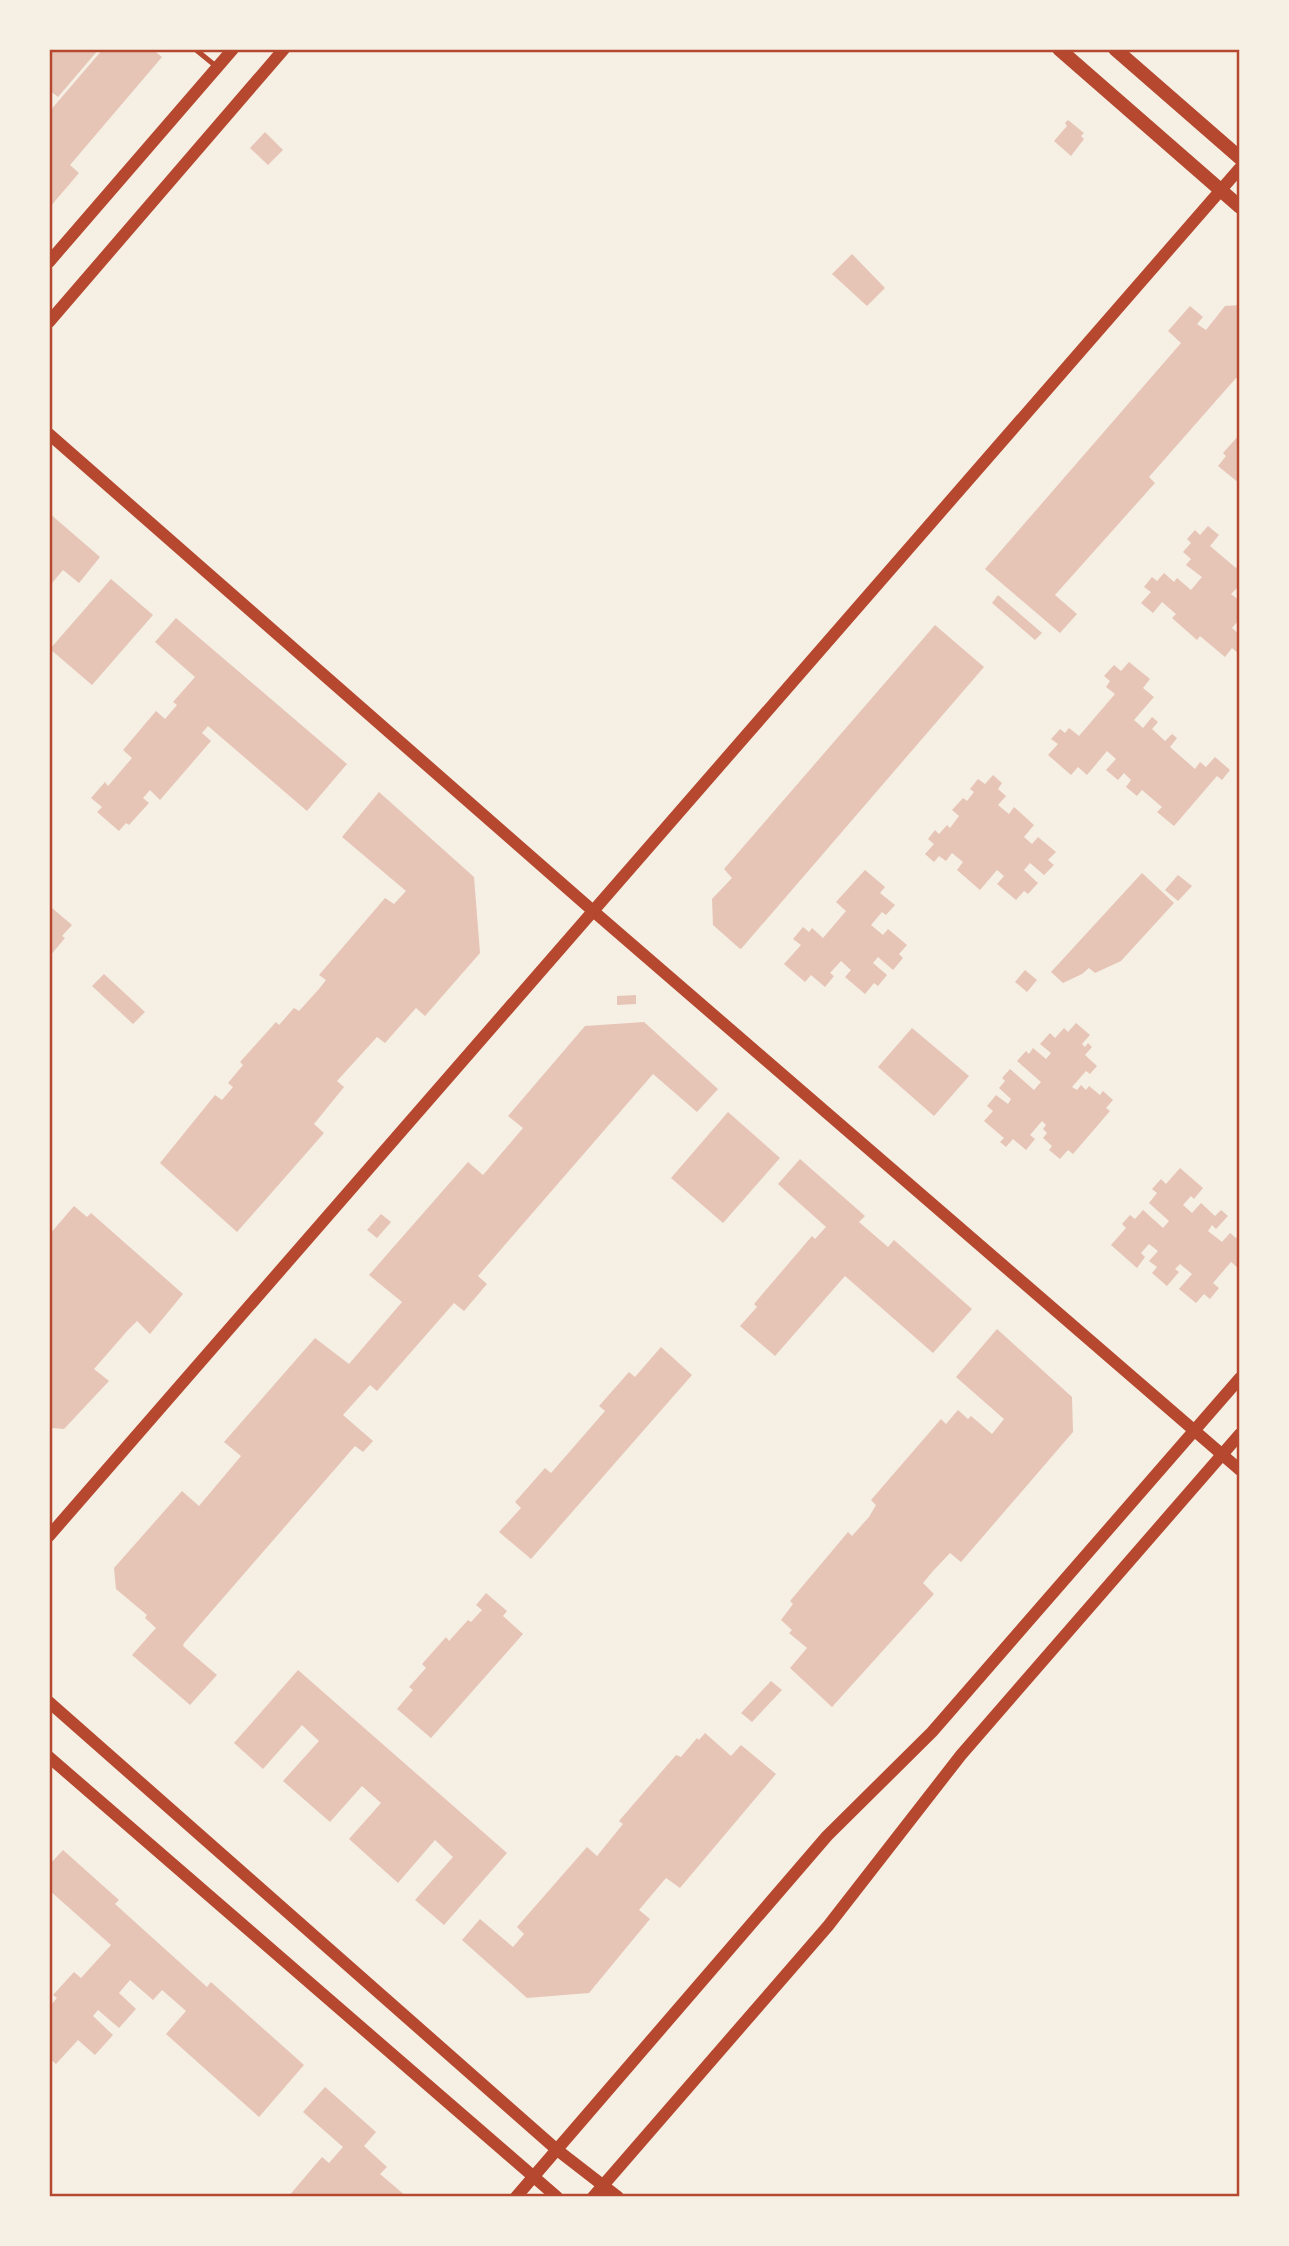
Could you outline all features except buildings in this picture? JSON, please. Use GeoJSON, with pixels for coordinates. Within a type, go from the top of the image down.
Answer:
{"type":"FeatureCollection","features":[{"type":"Feature","properties":{"kind":"main road"},"geometry":{"type":"LineString","coordinates":[[1059,49],[1240,206]]}},
{"type":"Feature","properties":{"kind":"main road"},"geometry":{"type":"LineString","coordinates":[[1115,49],[1240,158]]}},
{"type":"Feature","properties":{"kind":"street"},"geometry":{"type":"LineString","coordinates":[[49,262],[233,49]]}},
{"type":"Feature","properties":{"kind":"street"},"geometry":{"type":"LineString","coordinates":[[49,322],[284,49]]}},
{"type":"Feature","properties":{"kind":"street"},"geometry":{"type":"LineString","coordinates":[[49,1536],[1240,168]]}},
{"type":"Feature","properties":{"kind":"street"},"geometry":{"type":"LineString","coordinates":[[49,434],[592,910],[1240,1470]]}},
{"type":"Feature","properties":{"kind":"street"},"geometry":{"type":"LineString","coordinates":[[516,2197],[827,1836],[932,1732],[1240,1378]]}},
{"type":"Feature","properties":{"kind":"street"},"geometry":{"type":"LineString","coordinates":[[593,2197],[828,1926],[961,1755],[1240,1434]]}},
{"type":"Feature","properties":{"kind":"street"},"geometry":{"type":"LineString","coordinates":[[49,1702],[556,2149],[618,2197]]}},
{"type":"Feature","properties":{"kind":"street"},"geometry":{"type":"LineString","coordinates":[[49,1757],[557,2197]]}},
{"type":"Feature","properties":{"kind":"lane"},"geometry":{"type":"LineString","coordinates":[[195,49],[217,67]]}}]}
